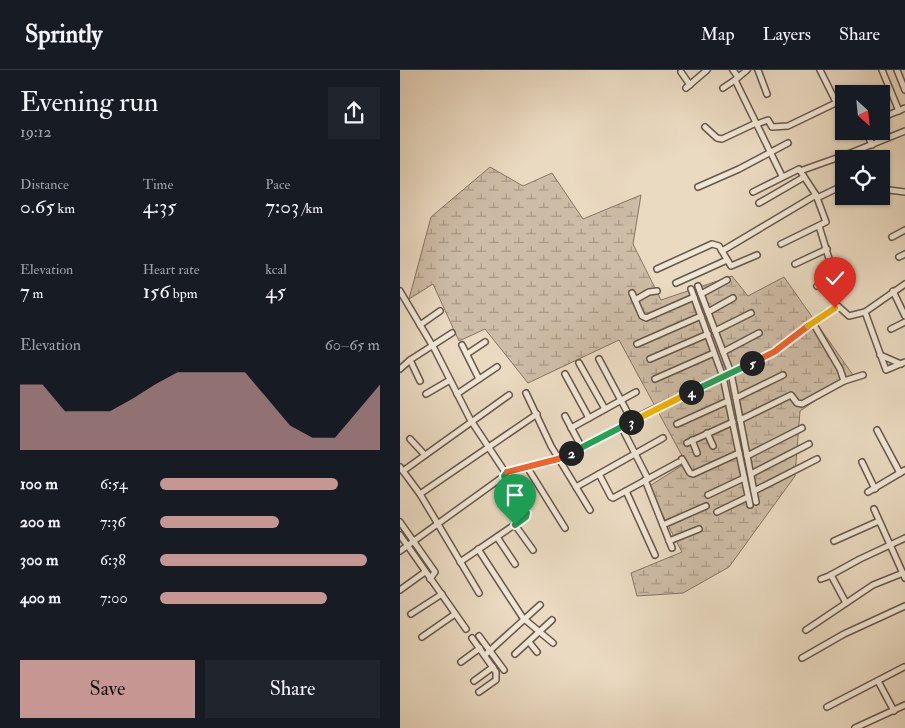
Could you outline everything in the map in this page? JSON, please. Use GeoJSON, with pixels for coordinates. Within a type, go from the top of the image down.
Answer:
{"type":"FeatureCollection","features":[{"type":"Feature","properties":{"kind":"street"},"geometry":{"type":"LineString","coordinates":[[681,72],[688,86],[707,70]]}},
{"type":"Feature","properties":{"kind":"street"},"geometry":{"type":"LineString","coordinates":[[733,70],[756,124],[782,176]]}},
{"type":"Feature","properties":{"kind":"street"},"geometry":{"type":"LineString","coordinates":[[723,88],[747,70]]}},
{"type":"Feature","properties":{"kind":"street"},"geometry":{"type":"LineString","coordinates":[[758,70],[767,94]]}},
{"type":"Feature","properties":{"kind":"street"},"geometry":{"type":"LineString","coordinates":[[820,70],[835,100]]}},
{"type":"Feature","properties":{"kind":"street"},"geometry":{"type":"LineString","coordinates":[[882,70],[899,111]]}},
{"type":"Feature","properties":{"kind":"street"},"geometry":{"type":"LineString","coordinates":[[897,70],[905,90]]}},
{"type":"Feature","properties":{"kind":"street"},"geometry":{"type":"LineString","coordinates":[[705,127],[717,138],[722,139],[768,120],[772,127],[788,126],[835,102]]}},
{"type":"Feature","properties":{"kind":"street"},"geometry":{"type":"LineString","coordinates":[[890,114],[905,108]]}},
{"type":"Feature","properties":{"kind":"street"},"geometry":{"type":"LineString","coordinates":[[800,171],[904,133]]}},
{"type":"Feature","properties":{"kind":"street"},"geometry":{"type":"LineString","coordinates":[[870,140],[872,145]]}},
{"type":"Feature","properties":{"kind":"street"},"geometry":{"type":"LineString","coordinates":[[698,187],[739,169],[788,143]]}},
{"type":"Feature","properties":{"kind":"street"},"geometry":{"type":"LineString","coordinates":[[753,192],[799,168],[817,197],[826,222],[781,244]]}},
{"type":"Feature","properties":{"kind":"street"},"geometry":{"type":"LineString","coordinates":[[759,203],[804,178]]}},
{"type":"Feature","properties":{"kind":"street"},"geometry":{"type":"LineString","coordinates":[[722,251],[817,197],[835,189]]}},
{"type":"Feature","properties":{"kind":"street"},"geometry":{"type":"LineString","coordinates":[[890,190],[905,192]]}},
{"type":"Feature","properties":{"kind":"street"},"geometry":{"type":"LineString","coordinates":[[817,286],[834,277],[819,226]]}},
{"type":"Feature","properties":{"kind":"street"},"geometry":{"type":"LineString","coordinates":[[892,237],[905,230]]}},
{"type":"Feature","properties":{"kind":"street"},"geometry":{"type":"LineString","coordinates":[[657,269],[712,244],[716,244],[729,265],[733,266],[757,255]]}},
{"type":"Feature","properties":{"kind":"street"},"geometry":{"type":"LineString","coordinates":[[795,264],[827,249]]}},
{"type":"Feature","properties":{"kind":"street"},"geometry":{"type":"LineString","coordinates":[[676,283],[727,260]]}},
{"type":"Feature","properties":{"kind":"street"},"geometry":{"type":"LineString","coordinates":[[701,294],[727,280]]}},
{"type":"Feature","properties":{"kind":"street"},"geometry":{"type":"LineString","coordinates":[[400,551],[504,474],[558,459],[582,448],[622,428],[632,420],[774,352],[838,306],[849,316],[865,312],[905,284]]}},
{"type":"Feature","properties":{"kind":"street"},"geometry":{"type":"LineString","coordinates":[[698,286],[730,373],[756,502]]}},
{"type":"Feature","properties":{"kind":"street"},"geometry":{"type":"LineString","coordinates":[[691,289],[723,377],[750,505]]}},
{"type":"Feature","properties":{"kind":"street"},"geometry":{"type":"LineString","coordinates":[[400,290],[402,299],[420,325],[472,421],[527,513],[526,517],[460,562]]}},
{"type":"Feature","properties":{"kind":"street"},"geometry":{"type":"LineString","coordinates":[[635,300],[657,291]]}},
{"type":"Feature","properties":{"kind":"street"},"geometry":{"type":"LineString","coordinates":[[893,292],[905,316]]}},
{"type":"Feature","properties":{"kind":"street"},"geometry":{"type":"LineString","coordinates":[[632,293],[642,316],[646,318],[694,297]]}},
{"type":"Feature","properties":{"kind":"street"},"geometry":{"type":"LineString","coordinates":[[708,312],[734,298]]}},
{"type":"Feature","properties":{"kind":"street"},"geometry":{"type":"LineString","coordinates":[[420,325],[440,311]]}},
{"type":"Feature","properties":{"kind":"street"},"geometry":{"type":"LineString","coordinates":[[865,312],[886,370],[903,363]]}},
{"type":"Feature","properties":{"kind":"street"},"geometry":{"type":"LineString","coordinates":[[715,331],[751,313]]}},
{"type":"Feature","properties":{"kind":"street"},"geometry":{"type":"LineString","coordinates":[[637,344],[701,316]]}},
{"type":"Feature","properties":{"kind":"street"},"geometry":{"type":"LineString","coordinates":[[891,329],[905,322]]}},
{"type":"Feature","properties":{"kind":"street"},"geometry":{"type":"LineString","coordinates":[[813,323],[819,339],[840,369],[844,381]]}},
{"type":"Feature","properties":{"kind":"street"},"geometry":{"type":"LineString","coordinates":[[400,369],[410,360],[452,333]]}},
{"type":"Feature","properties":{"kind":"street"},"geometry":{"type":"LineString","coordinates":[[723,352],[759,333]]}},
{"type":"Feature","properties":{"kind":"street"},"geometry":{"type":"LineString","coordinates":[[650,359],[708,334]]}},
{"type":"Feature","properties":{"kind":"street"},"geometry":{"type":"LineString","coordinates":[[467,354],[485,342]]}},
{"type":"Feature","properties":{"kind":"street"},"geometry":{"type":"LineString","coordinates":[[462,345],[479,379]]}},
{"type":"Feature","properties":{"kind":"street"},"geometry":{"type":"LineString","coordinates":[[655,379],[714,353]]}},
{"type":"Feature","properties":{"kind":"street"},"geometry":{"type":"LineString","coordinates":[[880,355],[903,363]]}},
{"type":"Feature","properties":{"kind":"street"},"geometry":{"type":"LineString","coordinates":[[599,359],[632,420]]}},
{"type":"Feature","properties":{"kind":"street"},"geometry":{"type":"LineString","coordinates":[[410,360],[420,381]]}},
{"type":"Feature","properties":{"kind":"street"},"geometry":{"type":"LineString","coordinates":[[580,363],[605,409]]}},
{"type":"Feature","properties":{"kind":"street"},"geometry":{"type":"LineString","coordinates":[[458,394],[497,367]]}},
{"type":"Feature","properties":{"kind":"street"},"geometry":{"type":"LineString","coordinates":[[565,374],[589,418]]}},
{"type":"Feature","properties":{"kind":"street"},"geometry":{"type":"LineString","coordinates":[[736,398],[783,375]]}},
{"type":"Feature","properties":{"kind":"street"},"geometry":{"type":"LineString","coordinates":[[740,420],[790,395],[797,403],[802,404],[844,381],[863,375]]}},
{"type":"Feature","properties":{"kind":"street"},"geometry":{"type":"LineString","coordinates":[[426,394],[450,380]]}},
{"type":"Feature","properties":{"kind":"street"},"geometry":{"type":"LineString","coordinates":[[571,428],[636,392]]}},
{"type":"Feature","properties":{"kind":"street"},"geometry":{"type":"LineString","coordinates":[[526,393],[558,459],[590,510]]}},
{"type":"Feature","properties":{"kind":"street"},"geometry":{"type":"LineString","coordinates":[[478,593],[420,494],[402,469],[425,455],[509,395]]}},
{"type":"Feature","properties":{"kind":"street"},"geometry":{"type":"LineString","coordinates":[[677,424],[728,401]]}},
{"type":"Feature","properties":{"kind":"street"},"geometry":{"type":"LineString","coordinates":[[731,415],[738,412]]}},
{"type":"Feature","properties":{"kind":"street"},"geometry":{"type":"LineString","coordinates":[[420,494],[537,414]]}},
{"type":"Feature","properties":{"kind":"street"},"geometry":{"type":"LineString","coordinates":[[564,416],[582,448]]}},
{"type":"Feature","properties":{"kind":"street"},"geometry":{"type":"LineString","coordinates":[[697,453],[689,442],[733,422]]}},
{"type":"Feature","properties":{"kind":"street"},"geometry":{"type":"LineString","coordinates":[[622,428],[647,479],[672,548]]}},
{"type":"Feature","properties":{"kind":"street"},"geometry":{"type":"LineString","coordinates":[[747,456],[802,428]]}},
{"type":"Feature","properties":{"kind":"street"},"geometry":{"type":"LineString","coordinates":[[868,492],[902,472],[877,430]]}},
{"type":"Feature","properties":{"kind":"street"},"geometry":{"type":"LineString","coordinates":[[707,433],[713,446]]}},
{"type":"Feature","properties":{"kind":"street"},"geometry":{"type":"LineString","coordinates":[[576,487],[663,438]]}},
{"type":"Feature","properties":{"kind":"street"},"geometry":{"type":"LineString","coordinates":[[410,439],[425,455]]}},
{"type":"Feature","properties":{"kind":"street"},"geometry":{"type":"LineString","coordinates":[[751,474],[809,444]]}},
{"type":"Feature","properties":{"kind":"street"},"geometry":{"type":"LineString","coordinates":[[598,474],[613,498],[681,460],[690,473],[695,473],[739,452]]}},
{"type":"Feature","properties":{"kind":"street"},"geometry":{"type":"LineString","coordinates":[[754,491],[817,459]]}},
{"type":"Feature","properties":{"kind":"street"},"geometry":{"type":"LineString","coordinates":[[862,462],[875,489]]}},
{"type":"Feature","properties":{"kind":"street"},"geometry":{"type":"LineString","coordinates":[[527,467],[565,528]]}},
{"type":"Feature","properties":{"kind":"street"},"geometry":{"type":"LineString","coordinates":[[708,495],[744,478]]}},
{"type":"Feature","properties":{"kind":"street"},"geometry":{"type":"LineString","coordinates":[[626,491],[655,555]]}},
{"type":"Feature","properties":{"kind":"street"},"geometry":{"type":"LineString","coordinates":[[717,512],[748,497]]}},
{"type":"Feature","properties":{"kind":"street"},"geometry":{"type":"LineString","coordinates":[[662,524],[706,506]]}},
{"type":"Feature","properties":{"kind":"street"},"geometry":{"type":"LineString","coordinates":[[806,630],[873,585],[904,575],[874,509]]}},
{"type":"Feature","properties":{"kind":"street"},"geometry":{"type":"LineString","coordinates":[[834,541],[879,521]]}},
{"type":"Feature","properties":{"kind":"street"},"geometry":{"type":"LineString","coordinates":[[400,522],[435,572],[430,579]]}},
{"type":"Feature","properties":{"kind":"street"},"geometry":{"type":"LineString","coordinates":[[515,525],[532,550]]}},
{"type":"Feature","properties":{"kind":"street"},"geometry":{"type":"LineString","coordinates":[[669,541],[699,529]]}},
{"type":"Feature","properties":{"kind":"street"},"geometry":{"type":"LineString","coordinates":[[400,535],[466,629]]}},
{"type":"Feature","properties":{"kind":"street"},"geometry":{"type":"LineString","coordinates":[[497,536],[515,564]]}},
{"type":"Feature","properties":{"kind":"street"},"geometry":{"type":"LineString","coordinates":[[821,578],[831,575],[860,558],[905,538]]}},
{"type":"Feature","properties":{"kind":"street"},"geometry":{"type":"LineString","coordinates":[[478,549],[525,620],[553,643]]}},
{"type":"Feature","properties":{"kind":"street"},"geometry":{"type":"LineString","coordinates":[[400,590],[425,572]]}},
{"type":"Feature","properties":{"kind":"street"},"geometry":{"type":"LineString","coordinates":[[831,575],[846,603]]}},
{"type":"Feature","properties":{"kind":"street"},"geometry":{"type":"LineString","coordinates":[[410,614],[442,594]]}},
{"type":"Feature","properties":{"kind":"street"},"geometry":{"type":"LineString","coordinates":[[485,656],[540,606]]}},
{"type":"Feature","properties":{"kind":"street"},"geometry":{"type":"LineString","coordinates":[[802,658],[844,634],[905,606]]}},
{"type":"Feature","properties":{"kind":"street"},"geometry":{"type":"LineString","coordinates":[[422,637],[455,614]]}},
{"type":"Feature","properties":{"kind":"street"},"geometry":{"type":"LineString","coordinates":[[515,654],[552,620]]}},
{"type":"Feature","properties":{"kind":"street"},"geometry":{"type":"LineString","coordinates":[[479,636],[504,670]]}},
{"type":"Feature","properties":{"kind":"street"},"geometry":{"type":"LineString","coordinates":[[472,638],[496,672],[496,680],[479,692]]}},
{"type":"Feature","properties":{"kind":"street"},"geometry":{"type":"LineString","coordinates":[[529,642],[537,652]]}},
{"type":"Feature","properties":{"kind":"street"},"geometry":{"type":"LineString","coordinates":[[461,662],[480,648]]}},
{"type":"Feature","properties":{"kind":"street"},"geometry":{"type":"LineString","coordinates":[[474,680],[493,667]]}},
{"type":"Feature","properties":{"kind":"street"},"geometry":{"type":"LineString","coordinates":[[827,707],[904,667]]}},
{"type":"Feature","properties":{"kind":"street"},"geometry":{"type":"LineString","coordinates":[[878,681],[894,711]]}},
{"type":"Feature","properties":{"kind":"street"},"geometry":{"type":"LineString","coordinates":[[857,728],[905,705]]}},
{"type":"Feature","properties":{"kind":"green space"},"geometry":{"type":"Polygon","coordinates":[[[490,167],[523,186],[552,173],[583,219],[641,195],[633,244],[661,300],[732,276],[748,296],[784,277],[853,375],[800,411],[795,476],[729,567],[683,593],[637,596],[631,573],[682,552],[648,487],[686,463],[619,340],[528,383],[485,329],[459,341],[433,284],[409,299],[431,217],[490,167]]]}},
{"type":"Feature","properties":{"kind":"route"},"geometry":{"type":"LineString","coordinates":[[515,525],[526,517],[527,513],[512,491],[504,476],[505,472],[558,459],[582,448],[622,428],[649,411],[769,355],[835,308]]}}]}
